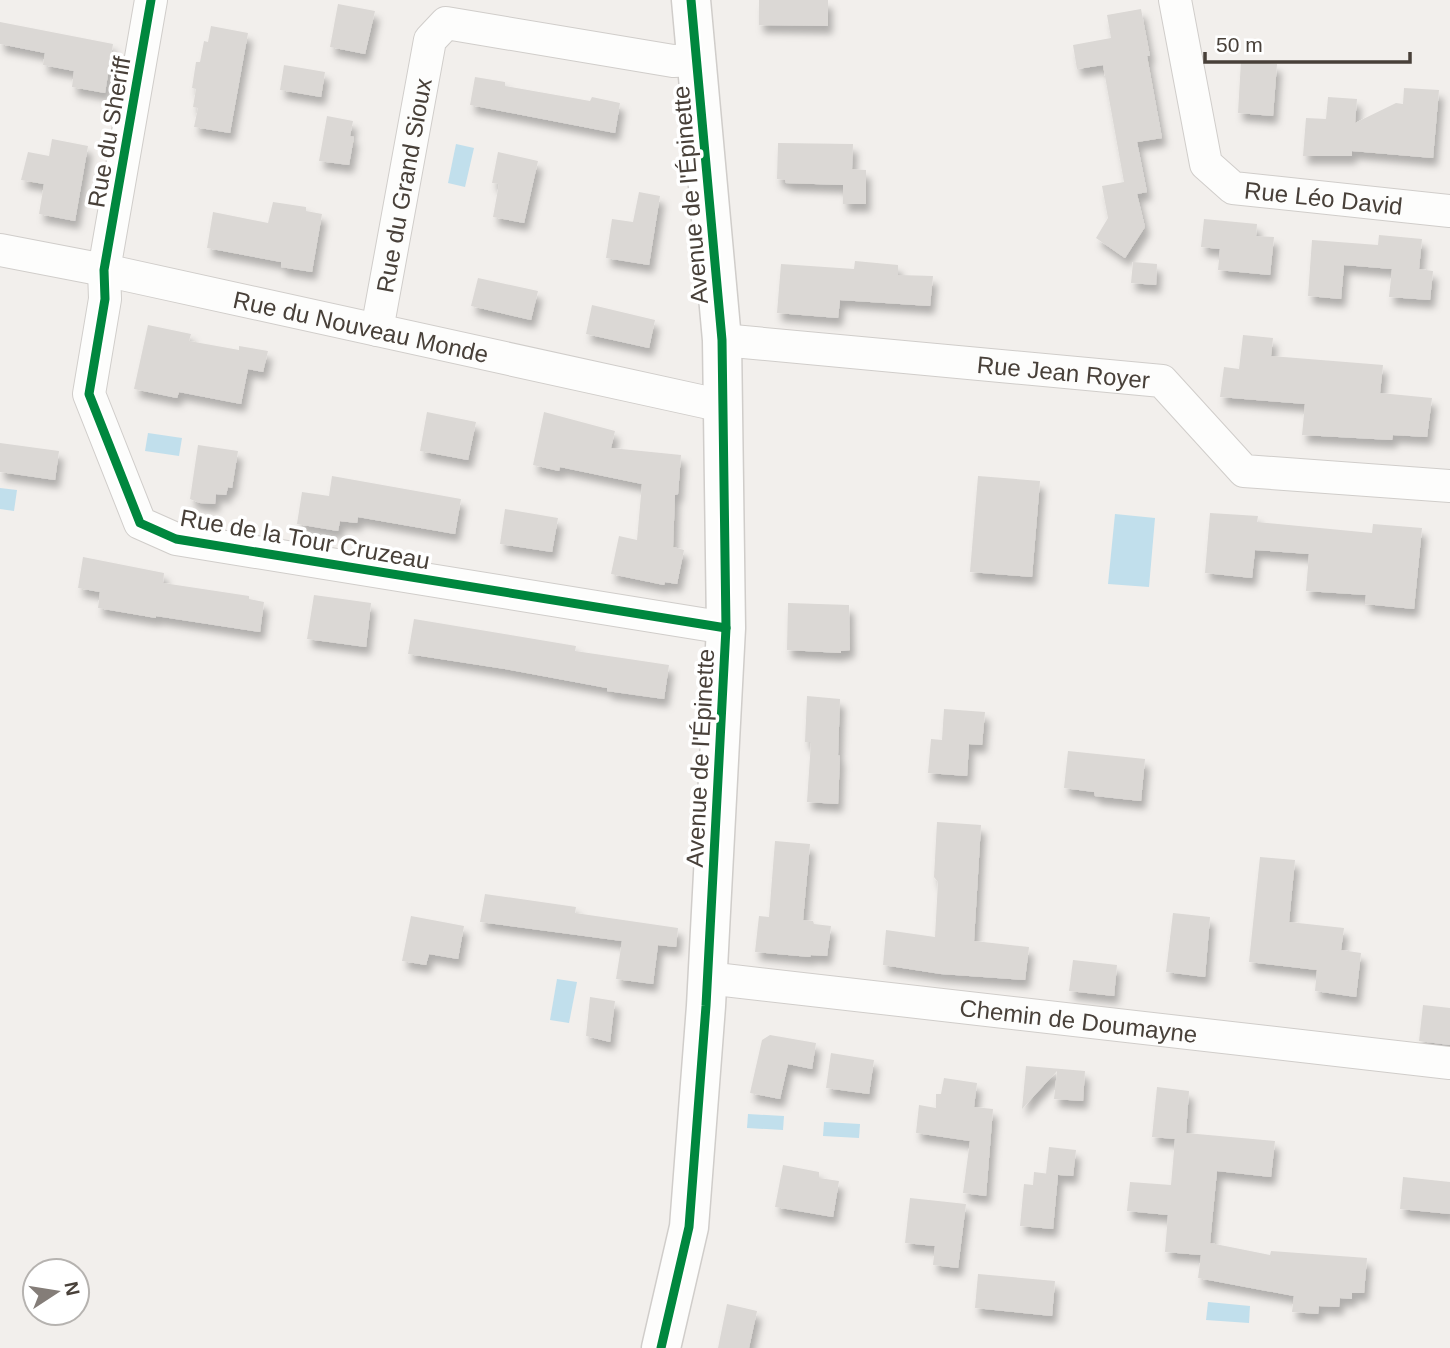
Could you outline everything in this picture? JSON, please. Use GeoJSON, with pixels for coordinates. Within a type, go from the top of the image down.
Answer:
{"type":"FeatureCollection","features":[{"type":"Feature","properties":{"kind":"street","name":"Rue du Sheriff"},"geometry":{"type":"LineString","coordinates":[[104,270],[151,0]]}},
{"type":"Feature","properties":{"kind":"street","name":"Avenue de l'Épinette"},"geometry":{"type":"LineString","coordinates":[[661,1348],[690,1227],[726,628],[722,340],[691,0]]}},
{"type":"Feature","properties":{"kind":"street","name":"Rue Léo David"},"geometry":{"type":"LineString","coordinates":[[1175,0],[1206,164],[1233,188],[1450,211]]}},
{"type":"Feature","properties":{"kind":"street","name":"Rue du Grand Sioux"},"geometry":{"type":"LineString","coordinates":[[377,330],[430,40],[446,23],[673,61],[698,61]]}},
{"type":"Feature","properties":{"kind":"street","name":"Rue du Nouveau Monde"},"geometry":{"type":"LineString","coordinates":[[0,250],[104,270],[723,406]]}},
{"type":"Feature","properties":{"kind":"street","name":"Rue de la Tour Cruzeau"},"geometry":{"type":"LineString","coordinates":[[104,270],[104,299],[89,394],[140,523],[176,539],[726,628]]}},
{"type":"Feature","properties":{"kind":"street","name":"Rue Jean Royer"},"geometry":{"type":"LineString","coordinates":[[722,340],[1162,381],[1244,471],[1450,486]]}},
{"type":"Feature","properties":{"kind":"street","name":"Chemin de Doumayne"},"geometry":{"type":"LineString","coordinates":[[707,978],[1450,1063]]}},
{"type":"Feature","properties":{"kind":"water"},"geometry":{"type":"Polygon","coordinates":[[[456,144],[474,148],[465,187],[448,183],[456,144]]]}},
{"type":"Feature","properties":{"kind":"water"},"geometry":{"type":"Polygon","coordinates":[[[148,433],[182,438],[179,456],[145,451],[148,433]]]}},
{"type":"Feature","properties":{"kind":"water"},"geometry":{"type":"Polygon","coordinates":[[[0,488],[17,490],[14,511],[0,509],[0,488]]]}},
{"type":"Feature","properties":{"kind":"water"},"geometry":{"type":"Polygon","coordinates":[[[1115,514],[1155,518],[1149,587],[1108,584],[1115,514]]]}},
{"type":"Feature","properties":{"kind":"water"},"geometry":{"type":"Polygon","coordinates":[[[557,979],[577,982],[569,1023],[550,1020],[557,979]]]}},
{"type":"Feature","properties":{"kind":"water"},"geometry":{"type":"Polygon","coordinates":[[[748,1114],[784,1116],[783,1130],[747,1128],[748,1114]]]}},
{"type":"Feature","properties":{"kind":"water"},"geometry":{"type":"Polygon","coordinates":[[[824,1122],[860,1124],[859,1138],[823,1136],[824,1122]]]}},
{"type":"Feature","properties":{"kind":"water"},"geometry":{"type":"Polygon","coordinates":[[[1208,1302],[1250,1306],[1249,1323],[1206,1320],[1208,1302]]]}},
{"type":"Feature","properties":{"kind":"building"},"geometry":{"type":"Polygon","coordinates":[[[759,0],[828,0],[828,26],[759,25],[759,0]]]}},
{"type":"Feature","properties":{"kind":"building"},"geometry":{"type":"Polygon","coordinates":[[[338,4],[375,11],[365,54],[330,47],[338,4]]]}},
{"type":"Feature","properties":{"kind":"building"},"geometry":{"type":"Polygon","coordinates":[[[1141,9],[1162,138],[1137,142],[1147,192],[1137,194],[1145,227],[1125,258],[1096,238],[1108,218],[1102,186],[1124,182],[1103,65],[1077,69],[1073,45],[1111,38],[1107,15],[1141,9]]]}},
{"type":"Feature","properties":{"kind":"building"},"geometry":{"type":"Polygon","coordinates":[[[0,22],[113,44],[105,93],[72,87],[74,71],[43,65],[45,53],[0,44],[0,22]]]}},
{"type":"Feature","properties":{"kind":"building"},"geometry":{"type":"Polygon","coordinates":[[[211,26],[248,33],[230,133],[194,127],[198,108],[193,107],[196,89],[192,88],[196,62],[200,62],[204,41],[208,42],[211,26]]]}},
{"type":"Feature","properties":{"kind":"building"},"geometry":{"type":"Polygon","coordinates":[[[1241,61],[1277,64],[1273,116],[1238,113],[1241,61]]]}},
{"type":"Feature","properties":{"kind":"building"},"geometry":{"type":"Polygon","coordinates":[[[284,65],[325,72],[321,97],[280,90],[284,65]]]}},
{"type":"Feature","properties":{"kind":"building"},"geometry":{"type":"Polygon","coordinates":[[[475,77],[505,82],[505,86],[590,101],[592,97],[620,103],[615,133],[470,105],[475,77]]]}},
{"type":"Feature","properties":{"kind":"building"},"geometry":{"type":"Polygon","coordinates":[[[1404,88],[1439,90],[1433,158],[1352,151],[1352,156],[1303,156],[1306,118],[1326,119],[1328,97],[1357,99],[1355,123],[1396,103],[1403,104],[1404,88]]]}},
{"type":"Feature","properties":{"kind":"building"},"geometry":{"type":"Polygon","coordinates":[[[327,116],[353,121],[350,136],[354,137],[349,165],[319,161],[327,116]]]}},
{"type":"Feature","properties":{"kind":"building"},"geometry":{"type":"Polygon","coordinates":[[[52,139],[88,146],[75,221],[39,214],[44,184],[21,180],[28,152],[49,156],[52,139]]]}},
{"type":"Feature","properties":{"kind":"building"},"geometry":{"type":"Polygon","coordinates":[[[778,143],[853,144],[852,169],[866,170],[866,204],[843,204],[843,185],[786,183],[785,180],[777,179],[778,143]]]}},
{"type":"Feature","properties":{"kind":"building"},"geometry":{"type":"Polygon","coordinates":[[[498,152],[538,161],[524,223],[493,217],[499,184],[492,183],[498,152]]]}},
{"type":"Feature","properties":{"kind":"building"},"geometry":{"type":"Polygon","coordinates":[[[639,192],[660,196],[649,265],[606,258],[612,219],[633,222],[639,192]]]}},
{"type":"Feature","properties":{"kind":"building"},"geometry":{"type":"Polygon","coordinates":[[[273,202],[306,207],[306,211],[322,214],[312,272],[281,267],[281,262],[207,248],[213,212],[268,223],[273,202]]]}},
{"type":"Feature","properties":{"kind":"building"},"geometry":{"type":"Polygon","coordinates":[[[1204,219],[1257,224],[1256,236],[1274,237],[1270,275],[1218,270],[1220,249],[1201,247],[1204,219]]]}},
{"type":"Feature","properties":{"kind":"building"},"geometry":{"type":"Polygon","coordinates":[[[1379,235],[1422,239],[1419,269],[1433,271],[1430,300],[1389,297],[1392,269],[1344,265],[1341,299],[1308,296],[1312,240],[1378,245],[1379,235]]]}},
{"type":"Feature","properties":{"kind":"building"},"geometry":{"type":"Polygon","coordinates":[[[855,261],[898,265],[898,275],[933,276],[930,306],[840,300],[838,318],[777,313],[781,264],[854,269],[855,261]]]}},
{"type":"Feature","properties":{"kind":"building"},"geometry":{"type":"Polygon","coordinates":[[[1133,262],[1157,264],[1156,285],[1131,283],[1133,262]]]}},
{"type":"Feature","properties":{"kind":"building"},"geometry":{"type":"Polygon","coordinates":[[[478,278],[538,291],[531,320],[471,306],[478,278]]]}},
{"type":"Feature","properties":{"kind":"building"},"geometry":{"type":"Polygon","coordinates":[[[592,305],[655,320],[649,348],[586,334],[592,305]]]}},
{"type":"Feature","properties":{"kind":"building"},"geometry":{"type":"Polygon","coordinates":[[[148,325],[191,334],[189,341],[239,350],[239,346],[268,351],[263,372],[248,369],[241,404],[179,392],[177,398],[134,389],[148,325]]]}},
{"type":"Feature","properties":{"kind":"building"},"geometry":{"type":"Polygon","coordinates":[[[1243,335],[1273,338],[1271,356],[1383,365],[1380,393],[1432,398],[1427,437],[1393,435],[1392,440],[1302,435],[1305,404],[1220,397],[1224,367],[1239,369],[1243,335]]]}},
{"type":"Feature","properties":{"kind":"building"},"geometry":{"type":"Polygon","coordinates":[[[427,412],[476,422],[468,460],[420,451],[427,412]]]}},
{"type":"Feature","properties":{"kind":"building"},"geometry":{"type":"Polygon","coordinates":[[[544,412],[615,431],[611,448],[681,455],[678,494],[675,495],[673,547],[684,550],[677,584],[665,582],[664,585],[611,574],[619,536],[637,540],[642,484],[560,467],[559,471],[533,465],[544,412]]]}},
{"type":"Feature","properties":{"kind":"building"},"geometry":{"type":"Polygon","coordinates":[[[0,443],[59,451],[55,480],[0,472],[0,443]]]}},
{"type":"Feature","properties":{"kind":"building"},"geometry":{"type":"Polygon","coordinates":[[[198,445],[238,451],[232,488],[228,487],[226,495],[216,494],[215,504],[190,499],[198,445]]]}},
{"type":"Feature","properties":{"kind":"building"},"geometry":{"type":"Polygon","coordinates":[[[332,476],[461,499],[455,534],[358,517],[357,523],[340,521],[338,531],[297,524],[302,492],[329,496],[332,476]]]}},
{"type":"Feature","properties":{"kind":"building"},"geometry":{"type":"Polygon","coordinates":[[[978,476],[1040,481],[1032,577],[970,572],[978,476]]]}},
{"type":"Feature","properties":{"kind":"building"},"geometry":{"type":"Polygon","coordinates":[[[505,509],[558,518],[552,552],[500,544],[505,509]]]}},
{"type":"Feature","properties":{"kind":"building"},"geometry":{"type":"Polygon","coordinates":[[[1210,513],[1258,516],[1257,522],[1372,533],[1373,524],[1422,528],[1414,609],[1365,604],[1366,595],[1306,591],[1309,554],[1255,550],[1252,578],[1205,573],[1210,513]]]}},
{"type":"Feature","properties":{"kind":"building"},"geometry":{"type":"Polygon","coordinates":[[[83,557],[164,573],[163,583],[249,596],[249,599],[264,602],[260,632],[98,608],[100,592],[78,588],[83,557]]]}},
{"type":"Feature","properties":{"kind":"building"},"geometry":{"type":"Polygon","coordinates":[[[314,595],[371,603],[366,647],[307,639],[314,595]]]}},
{"type":"Feature","properties":{"kind":"building"},"geometry":{"type":"Polygon","coordinates":[[[788,603],[849,605],[850,650],[841,653],[787,650],[788,603]]]}},
{"type":"Feature","properties":{"kind":"building"},"geometry":{"type":"Polygon","coordinates":[[[414,619],[576,646],[575,651],[669,665],[664,699],[408,654],[414,619]]]}},
{"type":"Feature","properties":{"kind":"building"},"geometry":{"type":"Polygon","coordinates":[[[807,696],[840,699],[838,804],[807,802],[811,742],[805,742],[807,696]]]}},
{"type":"Feature","properties":{"kind":"building"},"geometry":{"type":"Polygon","coordinates":[[[944,709],[985,712],[982,745],[969,744],[967,776],[928,773],[931,739],[942,740],[944,709]]]}},
{"type":"Feature","properties":{"kind":"building"},"geometry":{"type":"Polygon","coordinates":[[[1068,751],[1145,759],[1141,801],[1095,796],[1094,792],[1064,788],[1068,751]]]}},
{"type":"Feature","properties":{"kind":"building"},"geometry":{"type":"Polygon","coordinates":[[[937,822],[981,825],[974,941],[1029,947],[1025,980],[941,974],[883,965],[886,930],[935,937],[937,822]]]}},
{"type":"Feature","properties":{"kind":"building"},"geometry":{"type":"Polygon","coordinates":[[[775,841],[810,844],[803,920],[831,926],[827,956],[755,952],[759,916],[769,917],[775,841]]]}},
{"type":"Feature","properties":{"kind":"building"},"geometry":{"type":"Polygon","coordinates":[[[1260,857],[1295,860],[1289,922],[1344,928],[1341,950],[1361,953],[1356,997],[1315,991],[1317,970],[1249,962],[1260,857]]]}},
{"type":"Feature","properties":{"kind":"building"},"geometry":{"type":"Polygon","coordinates":[[[485,894],[576,907],[575,913],[678,928],[676,947],[658,945],[653,984],[616,979],[622,941],[480,922],[485,894]]]}},
{"type":"Feature","properties":{"kind":"building"},"geometry":{"type":"Polygon","coordinates":[[[1173,913],[1210,917],[1205,977],[1166,972],[1173,913]]]}},
{"type":"Feature","properties":{"kind":"building"},"geometry":{"type":"Polygon","coordinates":[[[411,916],[464,926],[458,959],[429,954],[426,965],[402,961],[411,916]]]}},
{"type":"Feature","properties":{"kind":"building"},"geometry":{"type":"Polygon","coordinates":[[[1073,960],[1117,965],[1114,996],[1069,991],[1073,960]]]}},
{"type":"Feature","properties":{"kind":"building"},"geometry":{"type":"Polygon","coordinates":[[[590,997],[615,1001],[610,1042],[586,1036],[590,997]]]}},
{"type":"Feature","properties":{"kind":"building"},"geometry":{"type":"Polygon","coordinates":[[[1423,1005],[1450,1008],[1450,1045],[1419,1041],[1423,1005]]]}},
{"type":"Feature","properties":{"kind":"building"},"geometry":{"type":"Polygon","coordinates":[[[770,1035],[816,1043],[812,1069],[788,1064],[780,1099],[750,1093],[762,1040],[770,1035]]]}},
{"type":"Feature","properties":{"kind":"building"},"geometry":{"type":"Polygon","coordinates":[[[831,1053],[874,1060],[869,1094],[826,1088],[831,1053]]]}},
{"type":"Feature","properties":{"kind":"building"},"geometry":{"type":"Polygon","coordinates":[[[1026,1066],[1085,1071],[1083,1101],[1054,1099],[1057,1071],[1022,1109],[1026,1066]]]}},
{"type":"Feature","properties":{"kind":"building"},"geometry":{"type":"Polygon","coordinates":[[[944,1078],[977,1083],[974,1107],[993,1109],[986,1196],[963,1193],[970,1141],[916,1133],[919,1105],[936,1108],[936,1094],[941,1094],[944,1078]]]}},
{"type":"Feature","properties":{"kind":"building"},"geometry":{"type":"Polygon","coordinates":[[[1157,1087],[1189,1091],[1186,1133],[1275,1141],[1271,1177],[1217,1171],[1210,1243],[1270,1255],[1271,1251],[1367,1258],[1364,1293],[1352,1293],[1352,1299],[1340,1298],[1339,1307],[1319,1306],[1318,1314],[1292,1312],[1294,1296],[1198,1278],[1201,1255],[1165,1252],[1168,1215],[1127,1211],[1130,1182],[1171,1185],[1175,1139],[1152,1137],[1157,1087]]]}},
{"type":"Feature","properties":{"kind":"building"},"geometry":{"type":"Polygon","coordinates":[[[1049,1147],[1076,1150],[1073,1176],[1046,1174],[1049,1147]]]}},
{"type":"Feature","properties":{"kind":"building"},"geometry":{"type":"Polygon","coordinates":[[[783,1165],[819,1172],[819,1178],[839,1181],[833,1217],[775,1207],[783,1165]]]}},
{"type":"Feature","properties":{"kind":"building"},"geometry":{"type":"Polygon","coordinates":[[[1034,1172],[1058,1175],[1053,1229],[1020,1226],[1024,1184],[1033,1185],[1034,1172]]]}},
{"type":"Feature","properties":{"kind":"building"},"geometry":{"type":"Polygon","coordinates":[[[1403,1177],[1450,1182],[1450,1214],[1400,1209],[1403,1177]]]}},
{"type":"Feature","properties":{"kind":"building"},"geometry":{"type":"Polygon","coordinates":[[[910,1198],[966,1204],[958,1268],[933,1265],[935,1246],[905,1243],[910,1198]]]}},
{"type":"Feature","properties":{"kind":"building"},"geometry":{"type":"Polygon","coordinates":[[[978,1274],[1055,1281],[1052,1316],[975,1308],[978,1274]]]}},
{"type":"Feature","properties":{"kind":"building"},"geometry":{"type":"Polygon","coordinates":[[[727,1304],[757,1311],[749,1348],[718,1348],[727,1304]]]}},
{"type":"Feature","properties":{"kind":"cycle path"},"geometry":{"type":"LineString","coordinates":[[151,0],[104,270],[105,299],[89,394],[140,523],[176,539],[726,628]]}},
{"type":"Feature","properties":{"kind":"cycle path"},"geometry":{"type":"LineString","coordinates":[[661,1348],[689,1227],[706,1006],[726,628],[722,340],[691,0]]}}]}
